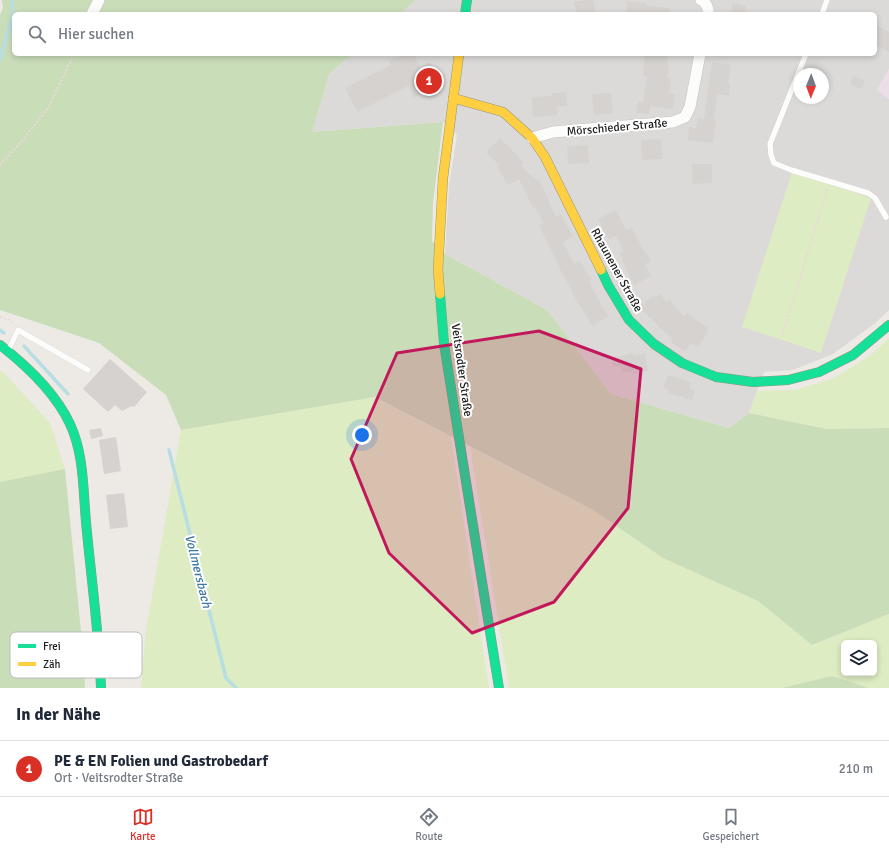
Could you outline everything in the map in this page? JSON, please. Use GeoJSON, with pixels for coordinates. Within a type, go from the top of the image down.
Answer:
{"type":"FeatureCollection","features":[{"type":"Feature","properties":{"kind":"street"},"geometry":{"type":"LineString","coordinates":[[93,12],[99,0]]}},
{"type":"Feature","properties":{"kind":"street"},"geometry":{"type":"LineString","coordinates":[[465,12],[467,0]]}},
{"type":"Feature","properties":{"kind":"street"},"geometry":{"type":"LineString","coordinates":[[701,0],[704,1],[708,12]]}},
{"type":"Feature","properties":{"kind":"street","name":"Veitsrodter Straße"},"geometry":{"type":"LineString","coordinates":[[459,56],[443,178],[438,270],[444,344],[499,688]]}},
{"type":"Feature","properties":{"kind":"street","name":"Mörschieder Straße"},"geometry":{"type":"LineString","coordinates":[[532,138],[553,132],[674,122],[685,117],[690,107],[700,56]]}},
{"type":"Feature","properties":{"kind":"street","name":"Rhaunener Straße"},"geometry":{"type":"LineString","coordinates":[[453,98],[503,112],[532,138],[545,157],[608,285],[629,320],[654,344],[682,363],[716,377],[752,382],[788,380],[819,372],[853,355],[889,325]]}},
{"type":"Feature","properties":{"kind":"street"},"geometry":{"type":"LineString","coordinates":[[0,345],[17,358],[46,388],[70,423],[80,465],[97,632]]}},
{"type":"Feature","properties":{"kind":"street"},"geometry":{"type":"LineString","coordinates":[[100,678],[101,688]]}},
{"type":"Feature","properties":{"kind":"lane"},"geometry":{"type":"LineString","coordinates":[[823,12],[827,0]]}},
{"type":"Feature","properties":{"kind":"lane"},"geometry":{"type":"LineString","coordinates":[[805,56],[770,144],[771,155],[774,162],[791,170],[868,193],[875,198],[886,217]]}},
{"type":"Feature","properties":{"kind":"lane"},"geometry":{"type":"LineString","coordinates":[[8,352],[18,330],[88,370]]}},
{"type":"Feature","properties":{"kind":"path"},"geometry":{"type":"LineString","coordinates":[[0,165],[21,142],[48,108],[73,56]]}},
{"type":"Feature","properties":{"kind":"path"},"geometry":{"type":"LineString","coordinates":[[782,336],[830,182]]}},
{"type":"Feature","properties":{"kind":"path"},"geometry":{"type":"LineString","coordinates":[[0,317],[10,320],[18,330]]}},
{"type":"Feature","properties":{"kind":"highlighted area"},"geometry":{"type":"Polygon","coordinates":[[[539,331],[641,369],[628,508],[554,602],[472,633],[389,553],[351,459],[397,353],[539,331]]]}},
{"type":"Feature","properties":{"kind":"shaded area"},"geometry":{"type":"Polygon","coordinates":[[[416,0],[889,0],[889,69],[877,90],[889,99],[889,310],[874,324],[833,354],[793,370],[764,372],[749,413],[729,428],[611,394],[547,310],[445,254],[449,185],[457,135],[443,122],[311,132],[329,74],[350,56],[877,56],[877,12],[401,12],[416,0]]]}},
{"type":"Feature","properties":{"kind":"shaded area"},"geometry":{"type":"Polygon","coordinates":[[[889,69],[889,99],[877,90],[889,69]]]}},
{"type":"Feature","properties":{"kind":"green space"},"geometry":{"type":"Polygon","coordinates":[[[2,0],[416,0],[401,12],[12,12],[12,56],[350,56],[329,74],[312,132],[443,122],[433,203],[432,241],[445,254],[547,310],[611,394],[729,428],[749,413],[827,429],[889,428],[889,614],[812,645],[758,601],[663,558],[593,510],[375,397],[181,430],[166,395],[99,343],[0,310],[0,15],[3,8],[2,0]]]}},
{"type":"Feature","properties":{"kind":"green space"},"geometry":{"type":"Polygon","coordinates":[[[792,172],[871,198],[821,353],[742,327],[792,172]]]}},
{"type":"Feature","properties":{"kind":"green space"},"geometry":{"type":"Polygon","coordinates":[[[889,338],[889,428],[827,429],[749,413],[757,391],[795,390],[834,378],[871,355],[889,338]]]}},
{"type":"Feature","properties":{"kind":"green space"},"geometry":{"type":"Polygon","coordinates":[[[0,370],[50,423],[65,469],[0,482],[0,370]]]}},
{"type":"Feature","properties":{"kind":"green space"},"geometry":{"type":"Polygon","coordinates":[[[375,397],[451,437],[489,688],[141,688],[146,630],[181,430],[375,397]]]}},
{"type":"Feature","properties":{"kind":"green space"},"geometry":{"type":"Polygon","coordinates":[[[470,447],[593,510],[663,558],[758,601],[812,645],[889,614],[889,688],[869,688],[832,676],[781,688],[509,688],[470,447]]]}},
{"type":"Feature","properties":{"kind":"green space"},"geometry":{"type":"Polygon","coordinates":[[[65,469],[81,632],[10,632],[10,678],[85,678],[85,688],[0,688],[0,482],[65,469]]]}},
{"type":"Feature","properties":{"kind":"green space"},"geometry":{"type":"Polygon","coordinates":[[[832,676],[869,688],[781,688],[832,676]]]}},
{"type":"Feature","properties":{"kind":"building"},"geometry":{"type":"Polygon","coordinates":[[[593,0],[596,12],[576,12],[574,2],[593,0]]]}},
{"type":"Feature","properties":{"kind":"building"},"geometry":{"type":"Polygon","coordinates":[[[627,1],[670,8],[670,12],[626,12],[627,1]]]}},
{"type":"Feature","properties":{"kind":"building"},"geometry":{"type":"Polygon","coordinates":[[[733,3],[746,6],[745,12],[731,12],[733,3]]]}},
{"type":"Feature","properties":{"kind":"building"},"geometry":{"type":"Polygon","coordinates":[[[877,25],[889,32],[889,52],[877,46],[877,25]]]}},
{"type":"Feature","properties":{"kind":"building"},"geometry":{"type":"Polygon","coordinates":[[[400,56],[415,56],[420,67],[430,62],[441,85],[414,98],[408,86],[357,112],[345,88],[391,65],[389,61],[400,56]]]}},
{"type":"Feature","properties":{"kind":"building"},"geometry":{"type":"Polygon","coordinates":[[[645,56],[668,56],[667,64],[669,64],[667,78],[671,79],[669,93],[675,94],[673,109],[650,106],[649,114],[636,113],[638,102],[643,103],[647,76],[643,76],[645,56]]]}},
{"type":"Feature","properties":{"kind":"building"},"geometry":{"type":"Polygon","coordinates":[[[712,62],[731,65],[728,83],[730,84],[729,96],[717,94],[713,143],[688,140],[689,127],[696,128],[698,118],[704,119],[712,62]]]}},
{"type":"Feature","properties":{"kind":"building"},"geometry":{"type":"Polygon","coordinates":[[[853,76],[865,80],[861,89],[850,84],[853,76]]]}},
{"type":"Feature","properties":{"kind":"building"},"geometry":{"type":"Polygon","coordinates":[[[566,92],[567,106],[557,106],[557,115],[533,117],[532,97],[552,96],[552,93],[566,92]]]}},
{"type":"Feature","properties":{"kind":"building"},"geometry":{"type":"Polygon","coordinates":[[[611,93],[613,113],[594,115],[592,94],[611,93]]]}},
{"type":"Feature","properties":{"kind":"building"},"geometry":{"type":"Polygon","coordinates":[[[500,138],[524,163],[521,166],[536,180],[538,179],[556,217],[561,214],[573,237],[563,242],[574,264],[580,261],[591,280],[589,281],[590,285],[608,316],[592,326],[561,271],[539,225],[544,223],[535,207],[533,208],[519,179],[508,185],[497,167],[499,165],[486,152],[500,138]]]}},
{"type":"Feature","properties":{"kind":"building"},"geometry":{"type":"Polygon","coordinates":[[[661,139],[662,159],[642,160],[641,140],[661,139]]]}},
{"type":"Feature","properties":{"kind":"building"},"geometry":{"type":"Polygon","coordinates":[[[588,145],[589,163],[568,164],[567,146],[588,145]]]}},
{"type":"Feature","properties":{"kind":"building"},"geometry":{"type":"Polygon","coordinates":[[[692,164],[712,164],[712,183],[693,184],[692,164]]]}},
{"type":"Feature","properties":{"kind":"building"},"geometry":{"type":"Polygon","coordinates":[[[616,210],[626,230],[632,228],[651,261],[645,264],[651,276],[634,285],[622,260],[620,253],[624,252],[616,236],[608,239],[598,219],[616,210]]]}},
{"type":"Feature","properties":{"kind":"building"},"geometry":{"type":"Polygon","coordinates":[[[660,294],[667,302],[670,300],[684,317],[687,313],[708,328],[708,331],[698,347],[690,343],[685,351],[671,342],[673,339],[639,307],[654,295],[656,297],[660,294]]]}},
{"type":"Feature","properties":{"kind":"building"},"geometry":{"type":"Polygon","coordinates":[[[633,353],[633,356],[645,353],[648,371],[633,374],[633,371],[622,373],[621,366],[613,367],[612,358],[633,353]]]}},
{"type":"Feature","properties":{"kind":"building"},"geometry":{"type":"Polygon","coordinates":[[[110,359],[147,392],[134,407],[132,406],[122,411],[115,405],[108,412],[83,389],[110,359]]]}},
{"type":"Feature","properties":{"kind":"building"},"geometry":{"type":"Polygon","coordinates":[[[668,375],[691,382],[689,389],[695,391],[692,400],[668,393],[669,390],[663,388],[668,375]]]}},
{"type":"Feature","properties":{"kind":"building"},"geometry":{"type":"Polygon","coordinates":[[[101,428],[103,436],[91,439],[89,430],[101,428]]]}},
{"type":"Feature","properties":{"kind":"building"},"geometry":{"type":"Polygon","coordinates":[[[116,437],[121,471],[104,474],[99,440],[116,437]]]}},
{"type":"Feature","properties":{"kind":"building"},"geometry":{"type":"Polygon","coordinates":[[[124,493],[128,527],[110,529],[106,495],[124,493]]]}},
{"type":"Feature","properties":{"kind":"waterway","name":"Vollmersbach"},"geometry":{"type":"LineString","coordinates":[[12,0],[13,12]]}},
{"type":"Feature","properties":{"kind":"waterway","name":"Vollmersbach"},"geometry":{"type":"LineString","coordinates":[[0,60],[12,18]]}},
{"type":"Feature","properties":{"kind":"waterway","name":"Vollmersbach"},"geometry":{"type":"LineString","coordinates":[[0,330],[4,333]]}},
{"type":"Feature","properties":{"kind":"waterway","name":"Vollmersbach"},"geometry":{"type":"LineString","coordinates":[[24,346],[68,394]]}},
{"type":"Feature","properties":{"kind":"waterway","name":"Vollmersbach"},"geometry":{"type":"LineString","coordinates":[[169,450],[226,678],[236,688]]}},
{"type":"Feature","properties":{"kind":"traffic: fast"},"geometry":{"type":"LineString","coordinates":[[465,12],[467,0]]}},
{"type":"Feature","properties":{"kind":"traffic: fast"},"geometry":{"type":"LineString","coordinates":[[601,270],[608,285],[629,320],[654,344],[682,363],[716,377],[753,382],[788,380],[819,372],[853,355],[889,325]]}},
{"type":"Feature","properties":{"kind":"traffic: fast"},"geometry":{"type":"LineString","coordinates":[[440,294],[444,344],[499,688]]}},
{"type":"Feature","properties":{"kind":"traffic: fast"},"geometry":{"type":"LineString","coordinates":[[0,345],[40,380],[57,401],[75,435],[82,472],[98,632]]}},
{"type":"Feature","properties":{"kind":"traffic: fast"},"geometry":{"type":"LineString","coordinates":[[101,678],[101,688]]}},
{"type":"Feature","properties":{"kind":"traffic: slow"},"geometry":{"type":"LineString","coordinates":[[440,294],[438,270],[443,178],[459,56]]}},
{"type":"Feature","properties":{"kind":"traffic: slow"},"geometry":{"type":"LineString","coordinates":[[453,98],[503,112],[532,138],[545,157],[601,270]]}},
{"type":"Feature","properties":{"kind":"place","name":"PE & EN Folien und Gastrobedarf"},"geometry":{"type":"Point","coordinates":[429,81]}}]}
